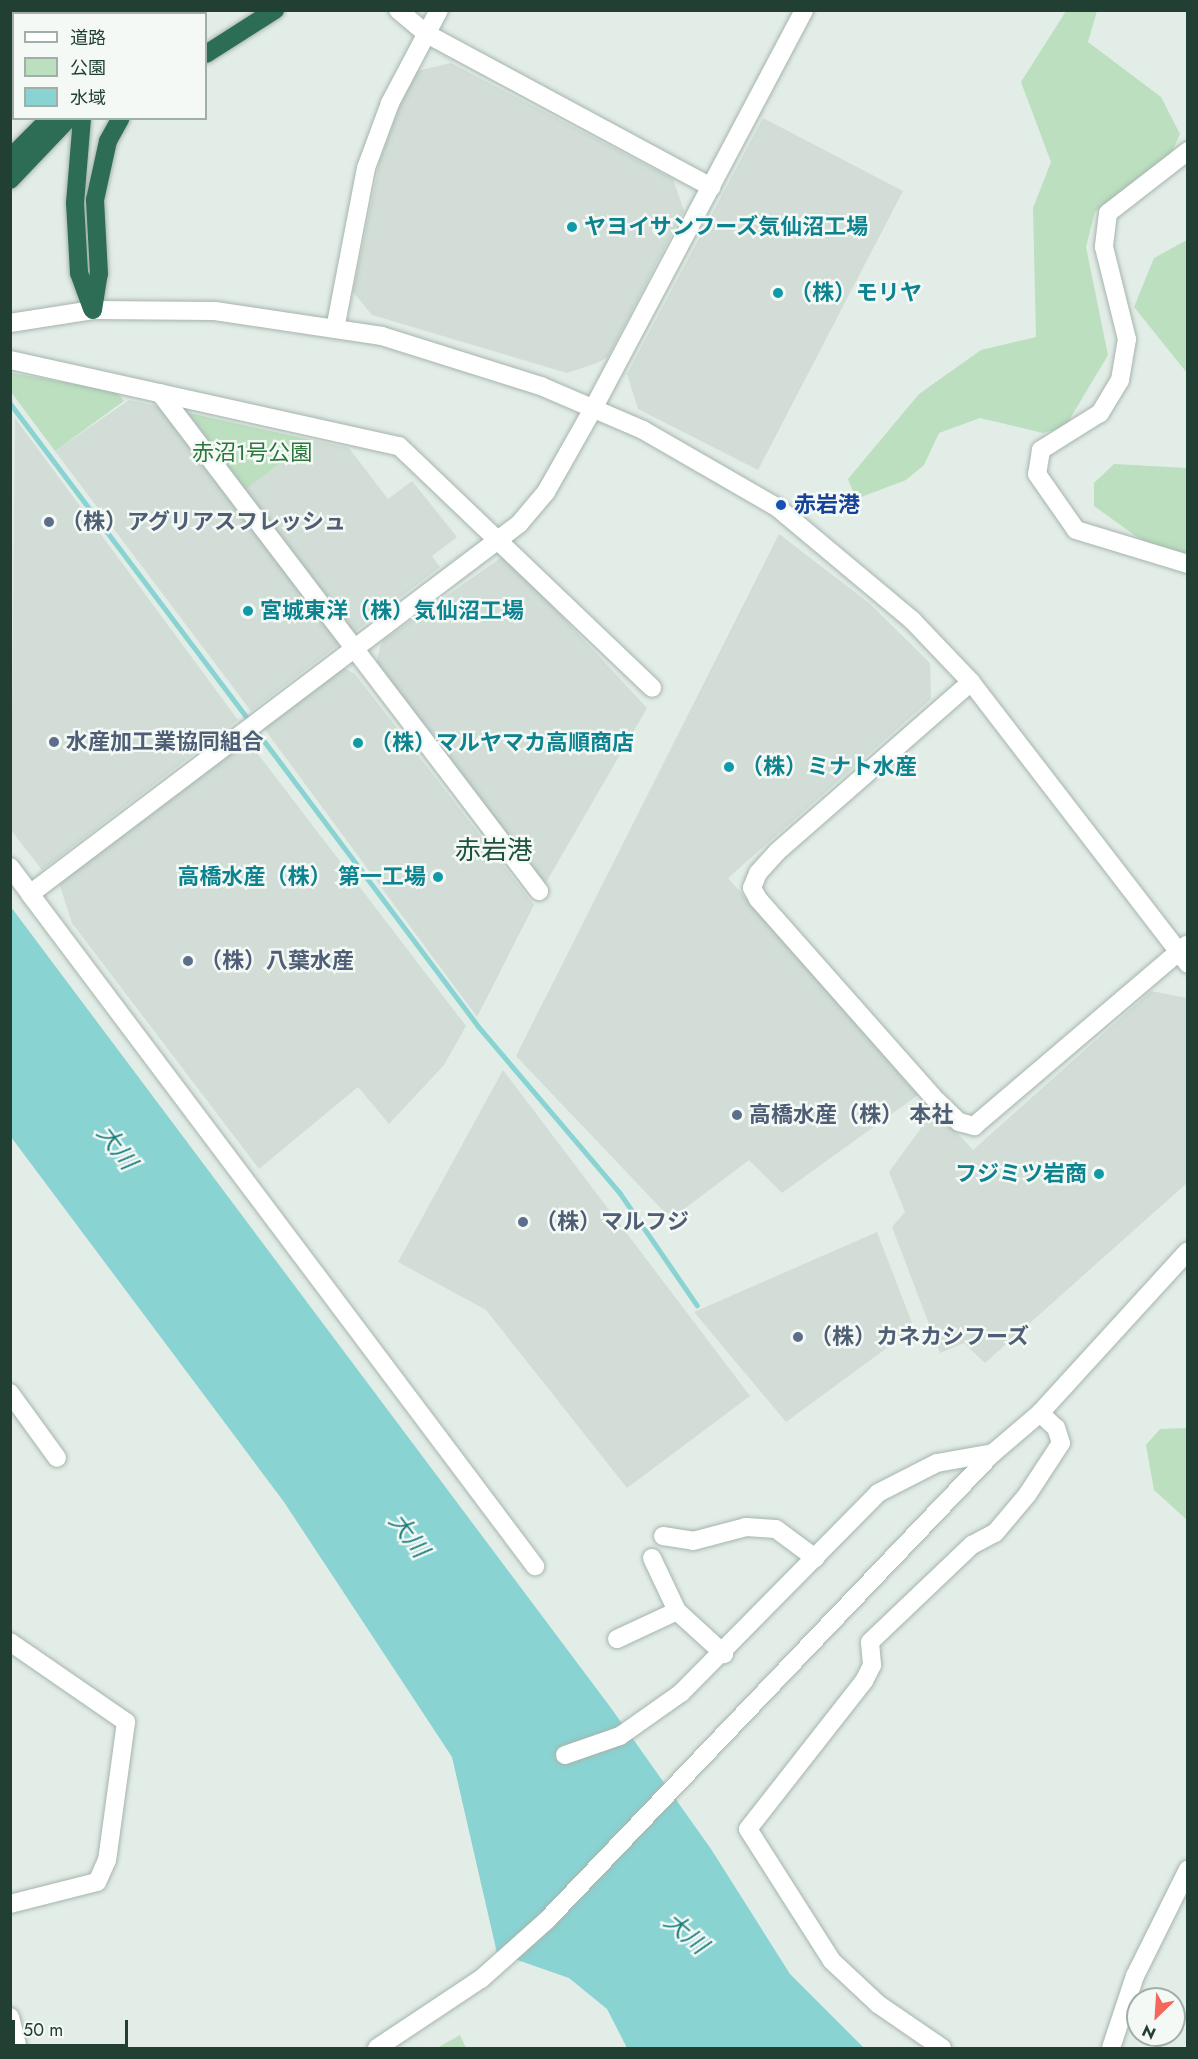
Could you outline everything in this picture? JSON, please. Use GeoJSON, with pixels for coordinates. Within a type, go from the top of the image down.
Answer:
{"type":"FeatureCollection","features":[{"type":"Feature","properties":{"kind":"highway"},"geometry":{"type":"LineString","coordinates":[[207,53],[275,10]]}},
{"type":"Feature","properties":{"kind":"highway"},"geometry":{"type":"LineString","coordinates":[[10,158],[48,120]]}},
{"type":"Feature","properties":{"kind":"highway"},"geometry":{"type":"LineString","coordinates":[[10,180],[67,120]]}},
{"type":"Feature","properties":{"kind":"highway"},"geometry":{"type":"LineString","coordinates":[[82,120],[75,203],[79,273],[93,310]]}},
{"type":"Feature","properties":{"kind":"highway"},"geometry":{"type":"LineString","coordinates":[[93,310],[99,274],[95,200],[108,141],[120,120]]}},
{"type":"Feature","properties":{"kind":"street"},"geometry":{"type":"LineString","coordinates":[[398,10],[427,34],[711,187]]}},
{"type":"Feature","properties":{"kind":"street"},"geometry":{"type":"LineString","coordinates":[[335,329],[366,168],[390,103],[440,10]]}},
{"type":"Feature","properties":{"kind":"street"},"geometry":{"type":"LineString","coordinates":[[30,894],[499,539],[546,492],[594,407],[804,10]]}},
{"type":"Feature","properties":{"kind":"street"},"geometry":{"type":"LineString","coordinates":[[1188,151],[1108,213],[1104,247],[1127,339],[1120,380],[1100,413],[1041,450],[1037,474],[1076,530],[1188,564]]}},
{"type":"Feature","properties":{"kind":"street"},"geometry":{"type":"LineString","coordinates":[[10,323],[93,310],[215,311],[382,336],[594,407],[777,508],[874,585],[971,682],[1185,954],[974,1126],[959,1122],[937,1101],[758,899],[752,888],[758,873],[777,852],[971,682]]}},
{"type":"Feature","properties":{"kind":"street"},"geometry":{"type":"LineString","coordinates":[[10,360],[399,446],[499,539],[652,688]]}},
{"type":"Feature","properties":{"kind":"street"},"geometry":{"type":"LineString","coordinates":[[160,393],[539,891]]}},
{"type":"Feature","properties":{"kind":"street"},"geometry":{"type":"LineString","coordinates":[[10,867],[536,1566]]}},
{"type":"Feature","properties":{"kind":"street"},"geometry":{"type":"LineString","coordinates":[[377,2049],[481,1979],[547,1920],[993,1453],[1040,1413],[1188,1251]]}},
{"type":"Feature","properties":{"kind":"street"},"geometry":{"type":"LineString","coordinates":[[10,1393],[57,1458]]}},
{"type":"Feature","properties":{"kind":"street"},"geometry":{"type":"LineString","coordinates":[[942,2049],[878,2004],[832,1962],[748,1830],[864,1681],[872,1665],[870,1642],[972,1545],[995,1533],[1027,1495],[1061,1443],[1056,1428],[1040,1413]]}},
{"type":"Feature","properties":{"kind":"street"},"geometry":{"type":"LineString","coordinates":[[565,1755],[620,1736],[681,1693],[724,1654],[878,1493],[937,1463],[993,1453]]}},
{"type":"Feature","properties":{"kind":"street"},"geometry":{"type":"LineString","coordinates":[[663,1536],[693,1541],[746,1527],[776,1529],[815,1558]]}},
{"type":"Feature","properties":{"kind":"street"},"geometry":{"type":"LineString","coordinates":[[652,1558],[677,1611],[724,1654]]}},
{"type":"Feature","properties":{"kind":"street"},"geometry":{"type":"LineString","coordinates":[[617,1639],[677,1611]]}},
{"type":"Feature","properties":{"kind":"street"},"geometry":{"type":"LineString","coordinates":[[10,1642],[126,1722],[107,1860],[97,1882],[10,1904]]}},
{"type":"Feature","properties":{"kind":"street"},"geometry":{"type":"LineString","coordinates":[[1112,2049],[1135,1976],[1188,1869]]}},
{"type":"Feature","properties":{"kind":"street"},"geometry":{"type":"LineString","coordinates":[[10,2018],[18,2049]]}},
{"type":"Feature","properties":{"kind":"shaded area"},"geometry":{"type":"Polygon","coordinates":[[[451,63],[673,179],[684,211],[608,357],[597,363],[567,373],[372,315],[353,292],[380,160],[404,94],[417,71],[451,63]]]}},
{"type":"Feature","properties":{"kind":"shaded area"},"geometry":{"type":"Polygon","coordinates":[[[763,118],[903,191],[758,470],[638,409],[627,374],[763,118]]]}},
{"type":"Feature","properties":{"kind":"shaded area"},"geometry":{"type":"Polygon","coordinates":[[[129,400],[349,448],[388,499],[412,481],[457,537],[432,556],[440,567],[251,711],[55,451],[129,400]]]}},
{"type":"Feature","properties":{"kind":"shaded area"},"geometry":{"type":"Polygon","coordinates":[[[15,418],[238,720],[42,870],[11,830],[15,418]]]}},
{"type":"Feature","properties":{"kind":"shaded area"},"geometry":{"type":"Polygon","coordinates":[[[779,534],[869,603],[930,663],[931,699],[728,878],[918,1095],[782,1193],[749,1160],[671,1219],[516,1056],[779,534]]]}},
{"type":"Feature","properties":{"kind":"shaded area"},"geometry":{"type":"Polygon","coordinates":[[[505,555],[647,708],[544,886],[375,667],[382,641],[505,555]]]}},
{"type":"Feature","properties":{"kind":"shaded area"},"geometry":{"type":"Polygon","coordinates":[[[340,666],[355,674],[534,905],[477,1017],[263,727],[340,666]]]}},
{"type":"Feature","properties":{"kind":"shaded area"},"geometry":{"type":"Polygon","coordinates":[[[248,741],[466,1026],[444,1065],[389,1124],[358,1087],[259,1169],[72,923],[59,883],[248,741]]]}},
{"type":"Feature","properties":{"kind":"shaded area"},"geometry":{"type":"Polygon","coordinates":[[[1151,991],[1187,998],[1187,1183],[985,1363],[964,1343],[940,1353],[892,1227],[905,1212],[889,1172],[935,1109],[973,1150],[1151,991]]]}},
{"type":"Feature","properties":{"kind":"shaded area"},"geometry":{"type":"Polygon","coordinates":[[[503,1070],[750,1396],[627,1488],[486,1310],[398,1262],[503,1070]]]}},
{"type":"Feature","properties":{"kind":"shaded area"},"geometry":{"type":"Polygon","coordinates":[[[877,1232],[914,1328],[786,1422],[694,1312],[877,1232]]]}},
{"type":"Feature","properties":{"kind":"green space"},"geometry":{"type":"Polygon","coordinates":[[[1066,11],[1097,11],[1088,42],[1161,97],[1180,134],[1170,156],[1095,212],[1086,247],[1108,355],[1065,427],[1043,433],[980,418],[939,433],[924,465],[906,480],[856,499],[848,479],[919,394],[981,350],[1036,337],[1033,208],[1051,162],[1021,82],[1066,11]]]}},
{"type":"Feature","properties":{"kind":"green space"},"geometry":{"type":"Polygon","coordinates":[[[1187,240],[1187,373],[1134,307],[1154,258],[1187,240]]]}},
{"type":"Feature","properties":{"kind":"green space"},"geometry":{"type":"Polygon","coordinates":[[[11,373],[116,391],[124,401],[55,451],[11,392],[11,373]]]}},
{"type":"Feature","properties":{"kind":"green space","name":"赤沼1号公園"},"geometry":{"type":"Polygon","coordinates":[[[189,413],[310,440],[246,489],[189,413]]]}},
{"type":"Feature","properties":{"kind":"green space"},"geometry":{"type":"Polygon","coordinates":[[[1114,464],[1187,468],[1187,561],[1137,537],[1094,506],[1094,483],[1114,464]]]}},
{"type":"Feature","properties":{"kind":"green space"},"geometry":{"type":"Polygon","coordinates":[[[1188,1428],[1187,1520],[1154,1490],[1146,1445],[1160,1429],[1188,1428]]]}},
{"type":"Feature","properties":{"kind":"green space"},"geometry":{"type":"Polygon","coordinates":[[[460,2035],[466,2048],[437,2048],[460,2035]]]}},
{"type":"Feature","properties":{"kind":"water","name":"大川"},"geometry":{"type":"Polygon","coordinates":[[[11,907],[611,1708],[711,1849],[790,1974],[864,2048],[627,2048],[607,2009],[569,1978],[497,1953],[452,1757],[284,1502],[11,1137],[11,907]]]}},
{"type":"Feature","properties":{"kind":"waterway"},"geometry":{"type":"LineString","coordinates":[[10,403],[251,723]]}},
{"type":"Feature","properties":{"kind":"waterway"},"geometry":{"type":"LineString","coordinates":[[256,730],[478,1026],[620,1193],[697,1305]]}},
{"type":"Feature","properties":{"kind":"place","name":"ヤヨイサンフーズ気仙沼工場"},"geometry":{"type":"Point","coordinates":[572,227]}},
{"type":"Feature","properties":{"kind":"place","name":"（株）モリヤ"},"geometry":{"type":"Point","coordinates":[778,293]}},
{"type":"Feature","properties":{"kind":"place","name":"赤岩港"},"geometry":{"type":"Point","coordinates":[781,505]}},
{"type":"Feature","properties":{"kind":"place","name":"（株）アグリアスフレッシュ"},"geometry":{"type":"Point","coordinates":[49,522]}},
{"type":"Feature","properties":{"kind":"place","name":"宮城東洋（株）気仙沼工場"},"geometry":{"type":"Point","coordinates":[248,611]}},
{"type":"Feature","properties":{"kind":"place","name":"水産加工業協同組合"},"geometry":{"type":"Point","coordinates":[54,742]}},
{"type":"Feature","properties":{"kind":"place","name":"（株）マルヤマカ高順商店"},"geometry":{"type":"Point","coordinates":[358,743]}},
{"type":"Feature","properties":{"kind":"place","name":"（株）ミナト水産"},"geometry":{"type":"Point","coordinates":[729,767]}},
{"type":"Feature","properties":{"kind":"place","name":"高橋水産（株） 第一工場"},"geometry":{"type":"Point","coordinates":[438,877]}},
{"type":"Feature","properties":{"kind":"place","name":"（株）八葉水産"},"geometry":{"type":"Point","coordinates":[188,961]}},
{"type":"Feature","properties":{"kind":"place","name":"高橋水産（株） 本社"},"geometry":{"type":"Point","coordinates":[737,1115]}},
{"type":"Feature","properties":{"kind":"place","name":"フジミツ岩商"},"geometry":{"type":"Point","coordinates":[1099,1174]}},
{"type":"Feature","properties":{"kind":"place","name":"（株）マルフジ"},"geometry":{"type":"Point","coordinates":[523,1222]}},
{"type":"Feature","properties":{"kind":"place","name":"（株）カネカシフーズ"},"geometry":{"type":"Point","coordinates":[798,1337]}},
{"type":"Feature","properties":{"kind":"district","name":"赤岩港"},"geometry":{"type":"Point","coordinates":[494,851]}}]}
